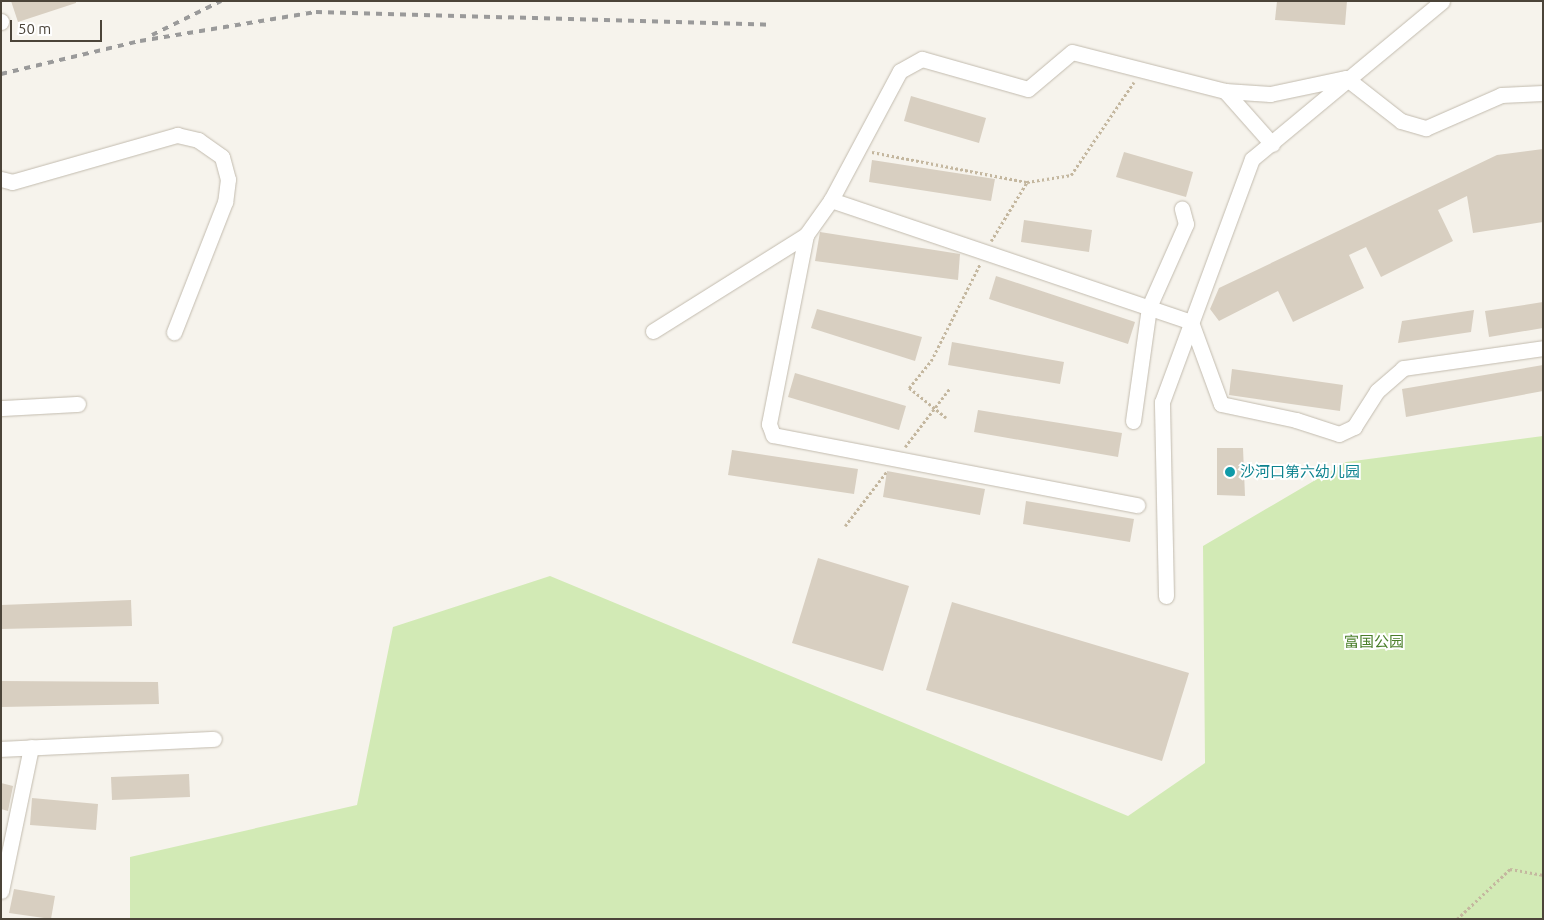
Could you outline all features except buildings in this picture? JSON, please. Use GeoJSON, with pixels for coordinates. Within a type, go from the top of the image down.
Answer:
{"type":"FeatureCollection","features":[{"type":"Feature","properties":{"kind":"street"},"geometry":{"type":"LineString","coordinates":[[1166,596],[1162,402],[1233,201],[1252,160],[1346,78],[1442,1]]}},
{"type":"Feature","properties":{"kind":"street"},"geometry":{"type":"LineString","coordinates":[[653,331],[806,234],[831,200],[900,71],[922,59],[1028,89],[1072,52],[1140,72],[1225,91],[1270,94],[1346,78],[1401,121],[1426,128],[1501,95],[1543,94]]}},
{"type":"Feature","properties":{"kind":"street"},"geometry":{"type":"LineString","coordinates":[[1225,91],[1272,144]]}},
{"type":"Feature","properties":{"kind":"street"},"geometry":{"type":"LineString","coordinates":[[1,179],[12,182],[177,135],[198,140],[222,157],[228,179],[225,202],[174,332]]}},
{"type":"Feature","properties":{"kind":"street"},"geometry":{"type":"LineString","coordinates":[[831,200],[1191,322]]}},
{"type":"Feature","properties":{"kind":"street"},"geometry":{"type":"LineString","coordinates":[[1133,421],[1149,307],[1186,224],[1182,209]]}},
{"type":"Feature","properties":{"kind":"street"},"geometry":{"type":"LineString","coordinates":[[806,234],[769,424],[774,435],[1137,505]]}},
{"type":"Feature","properties":{"kind":"street"},"geometry":{"type":"LineString","coordinates":[[1191,322],[1221,404],[1296,420],[1339,434],[1354,427],[1377,392],[1403,368],[1543,348]]}},
{"type":"Feature","properties":{"kind":"street"},"geometry":{"type":"LineString","coordinates":[[1,408],[78,404]]}},
{"type":"Feature","properties":{"kind":"street"},"geometry":{"type":"LineString","coordinates":[[1,749],[214,739]]}},
{"type":"Feature","properties":{"kind":"street"},"geometry":{"type":"LineString","coordinates":[[1,891],[31,747]]}},
{"type":"Feature","properties":{"kind":"path"},"geometry":{"type":"LineString","coordinates":[[858,149],[1027,182],[1071,175],[1140,72]]}},
{"type":"Feature","properties":{"kind":"path"},"geometry":{"type":"LineString","coordinates":[[946,418],[909,388],[930,361],[975,282],[984,252],[1027,182]]}},
{"type":"Feature","properties":{"kind":"path"},"geometry":{"type":"LineString","coordinates":[[1457,919],[1510,869],[1543,875]]}},
{"type":"Feature","properties":{"kind":"green space","name":"富国公园"},"geometry":{"type":"Polygon","coordinates":[[[1543,436],[1543,919],[130,919],[130,857],[357,805],[393,627],[550,576],[1128,816],[1205,763],[1203,546],[1346,462],[1543,436]]]}},
{"type":"Feature","properties":{"kind":"railway"},"geometry":{"type":"LineString","coordinates":[[152,35],[221,1]]}},
{"type":"Feature","properties":{"kind":"railway"},"geometry":{"type":"LineString","coordinates":[[1,74],[140,41],[316,12],[771,25]]}},
{"type":"Feature","properties":{"kind":"place","name":"沙河口第六幼儿园"},"geometry":{"type":"Point","coordinates":[1230,472]}}]}
